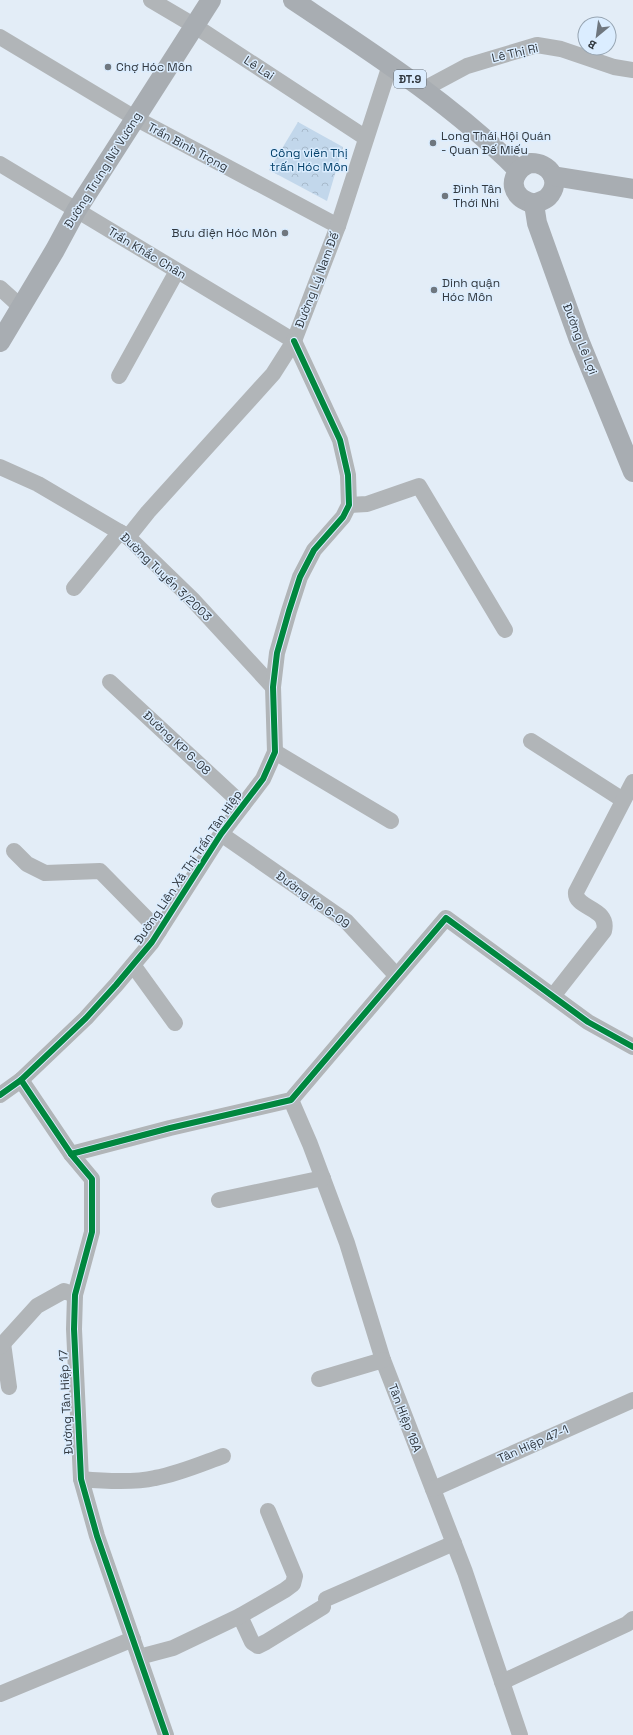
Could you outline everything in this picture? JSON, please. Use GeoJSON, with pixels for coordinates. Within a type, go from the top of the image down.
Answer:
{"type":"FeatureCollection","features":[{"type":"Feature","properties":{"kind":"main road","name":"Đường Trưng Nữ Vương"},"geometry":{"type":"LineString","coordinates":[[0,342],[76,211],[211,0]]}},
{"type":"Feature","properties":{"kind":"main road","name":"ĐT.9"},"geometry":{"type":"LineString","coordinates":[[292,0],[390,65],[424,90],[491,143],[518,170]]}},
{"type":"Feature","properties":{"kind":"main road"},"geometry":{"type":"LineString","coordinates":[[537,162],[544,165],[553,176],[554,184],[552,192],[547,198],[534,204],[519,196],[515,190],[515,176],[523,165],[537,162]]}},
{"type":"Feature","properties":{"kind":"main road"},"geometry":{"type":"LineString","coordinates":[[553,176],[633,189]]}},
{"type":"Feature","properties":{"kind":"main road","name":"Đường Lê Lợi"},"geometry":{"type":"LineString","coordinates":[[534,204],[537,223],[579,340],[632,470]]}},
{"type":"Feature","properties":{"kind":"street","name":"Lê Lai"},"geometry":{"type":"LineString","coordinates":[[151,0],[195,26],[366,138]]}},
{"type":"Feature","properties":{"kind":"street","name":"Trần Bình Trọng"},"geometry":{"type":"LineString","coordinates":[[0,36],[135,118],[338,226]]}},
{"type":"Feature","properties":{"kind":"street","name":"Lê Thị Ri"},"geometry":{"type":"LineString","coordinates":[[424,90],[466,66],[537,46],[561,49],[614,67],[633,70]]}},
{"type":"Feature","properties":{"kind":"street","name":"Đường Lý Nam Đế"},"geometry":{"type":"LineString","coordinates":[[74,588],[148,512],[273,374],[294,341],[338,226],[390,65]]}},
{"type":"Feature","properties":{"kind":"street","name":"Trần Khắc Chân"},"geometry":{"type":"LineString","coordinates":[[0,164],[177,272],[294,341]]}},
{"type":"Feature","properties":{"kind":"street"},"geometry":{"type":"LineString","coordinates":[[119,376],[177,272]]}},
{"type":"Feature","properties":{"kind":"street"},"geometry":{"type":"LineString","coordinates":[[0,288],[21,307]]}},
{"type":"Feature","properties":{"kind":"street"},"geometry":{"type":"LineString","coordinates":[[294,341],[340,440],[348,475],[349,505],[367,504],[419,486],[505,630]]}},
{"type":"Feature","properties":{"kind":"street","name":"Đường Tuyến 3/2003"},"geometry":{"type":"LineString","coordinates":[[0,467],[38,484],[124,535],[192,599],[273,687]]}},
{"type":"Feature","properties":{"kind":"street","name":"Đường Liên Xã Thị Trấn Tân Hiệp"},"geometry":{"type":"LineString","coordinates":[[0,1095],[21,1080],[86,1018],[133,965],[159,931],[221,834],[263,779],[275,752],[273,687],[277,653],[300,577],[314,550],[343,517],[349,505]]}},
{"type":"Feature","properties":{"kind":"street","name":"Đường KP 6-08"},"geometry":{"type":"LineString","coordinates":[[110,682],[243,805]]}},
{"type":"Feature","properties":{"kind":"street"},"geometry":{"type":"LineString","coordinates":[[532,741],[623,800]]}},
{"type":"Feature","properties":{"kind":"street"},"geometry":{"type":"LineString","coordinates":[[275,752],[391,821]]}},
{"type":"Feature","properties":{"kind":"street"},"geometry":{"type":"LineString","coordinates":[[553,996],[604,931],[605,923],[603,918],[578,899],[576,892],[633,782]]}},
{"type":"Feature","properties":{"kind":"street","name":"Đường Kp 6-09"},"geometry":{"type":"LineString","coordinates":[[221,834],[346,921],[396,975]]}},
{"type":"Feature","properties":{"kind":"street"},"geometry":{"type":"LineString","coordinates":[[14,851],[27,864],[45,873],[100,871],[159,931]]}},
{"type":"Feature","properties":{"kind":"street"},"geometry":{"type":"LineString","coordinates":[[71,1154],[170,1128],[291,1100],[446,918],[588,1022],[633,1047]]}},
{"type":"Feature","properties":{"kind":"street"},"geometry":{"type":"LineString","coordinates":[[133,965],[175,1023]]}},
{"type":"Feature","properties":{"kind":"street","name":"Đường Tân Hiệp 17"},"geometry":{"type":"LineString","coordinates":[[21,1080],[71,1154],[92,1179],[92,1232],[75,1295],[74,1329],[81,1479],[97,1536],[166,1735]]}},
{"type":"Feature","properties":{"kind":"street","name":"Tân Hiệp 18A"},"geometry":{"type":"LineString","coordinates":[[291,1100],[323,1178],[347,1243],[383,1360],[432,1489],[466,1572],[520,1735]]}},
{"type":"Feature","properties":{"kind":"street"},"geometry":{"type":"LineString","coordinates":[[219,1200],[323,1178]]}},
{"type":"Feature","properties":{"kind":"street"},"geometry":{"type":"LineString","coordinates":[[9,1387],[2,1345],[38,1306],[64,1291],[75,1295]]}},
{"type":"Feature","properties":{"kind":"street"},"geometry":{"type":"LineString","coordinates":[[319,1379],[383,1360]]}},
{"type":"Feature","properties":{"kind":"street","name":"Tân Hiệp 47-1"},"geometry":{"type":"LineString","coordinates":[[432,1489],[633,1400]]}},
{"type":"Feature","properties":{"kind":"street"},"geometry":{"type":"LineString","coordinates":[[81,1479],[139,1480],[155,1478],[192,1468],[223,1456]]}},
{"type":"Feature","properties":{"kind":"street"},"geometry":{"type":"LineString","coordinates":[[139,1657],[173,1648],[240,1616],[293,1584],[295,1580],[292,1568],[268,1511]]}},
{"type":"Feature","properties":{"kind":"street"},"geometry":{"type":"LineString","coordinates":[[240,1616],[252,1642],[258,1646],[325,1603],[454,1543]]}},
{"type":"Feature","properties":{"kind":"street"},"geometry":{"type":"LineString","coordinates":[[502,1682],[627,1624],[633,1619]]}},
{"type":"Feature","properties":{"kind":"street"},"geometry":{"type":"LineString","coordinates":[[0,1694],[133,1639]]}},
{"type":"Feature","properties":{"kind":"green space","name":"Công viên Thị trấn Hóc Môn"},"geometry":{"type":"Polygon","coordinates":[[[298,122],[343,147],[327,201],[269,170],[298,122]]]}},
{"type":"Feature","properties":{"kind":"cycle path"},"geometry":{"type":"LineString","coordinates":[[0,1095],[21,1080],[86,1018],[152,942],[221,834],[263,779],[275,752],[273,687],[277,653],[289,611],[300,577],[314,550],[343,517],[349,505],[348,475],[340,440],[294,341]]}},
{"type":"Feature","properties":{"kind":"cycle path"},"geometry":{"type":"LineString","coordinates":[[71,1154],[170,1128],[291,1100],[446,918],[588,1022],[633,1047]]}},
{"type":"Feature","properties":{"kind":"cycle path"},"geometry":{"type":"LineString","coordinates":[[21,1080],[71,1154],[92,1179],[92,1232],[75,1295],[74,1329],[81,1479],[97,1536],[166,1735]]}},
{"type":"Feature","properties":{"kind":"place","name":"Chợ Hóc Môn"},"geometry":{"type":"Point","coordinates":[108,67]}},
{"type":"Feature","properties":{"kind":"place","name":"Long Thái Hội Quán - Quan Đế Miếu"},"geometry":{"type":"Point","coordinates":[433,143]}},
{"type":"Feature","properties":{"kind":"place","name":"Đình Tân Thới Nhì"},"geometry":{"type":"Point","coordinates":[445,196]}},
{"type":"Feature","properties":{"kind":"place","name":"Bưu điện Hóc Môn"},"geometry":{"type":"Point","coordinates":[285,233]}},
{"type":"Feature","properties":{"kind":"place","name":"Dinh quận Hóc Môn"},"geometry":{"type":"Point","coordinates":[434,290]}}]}
